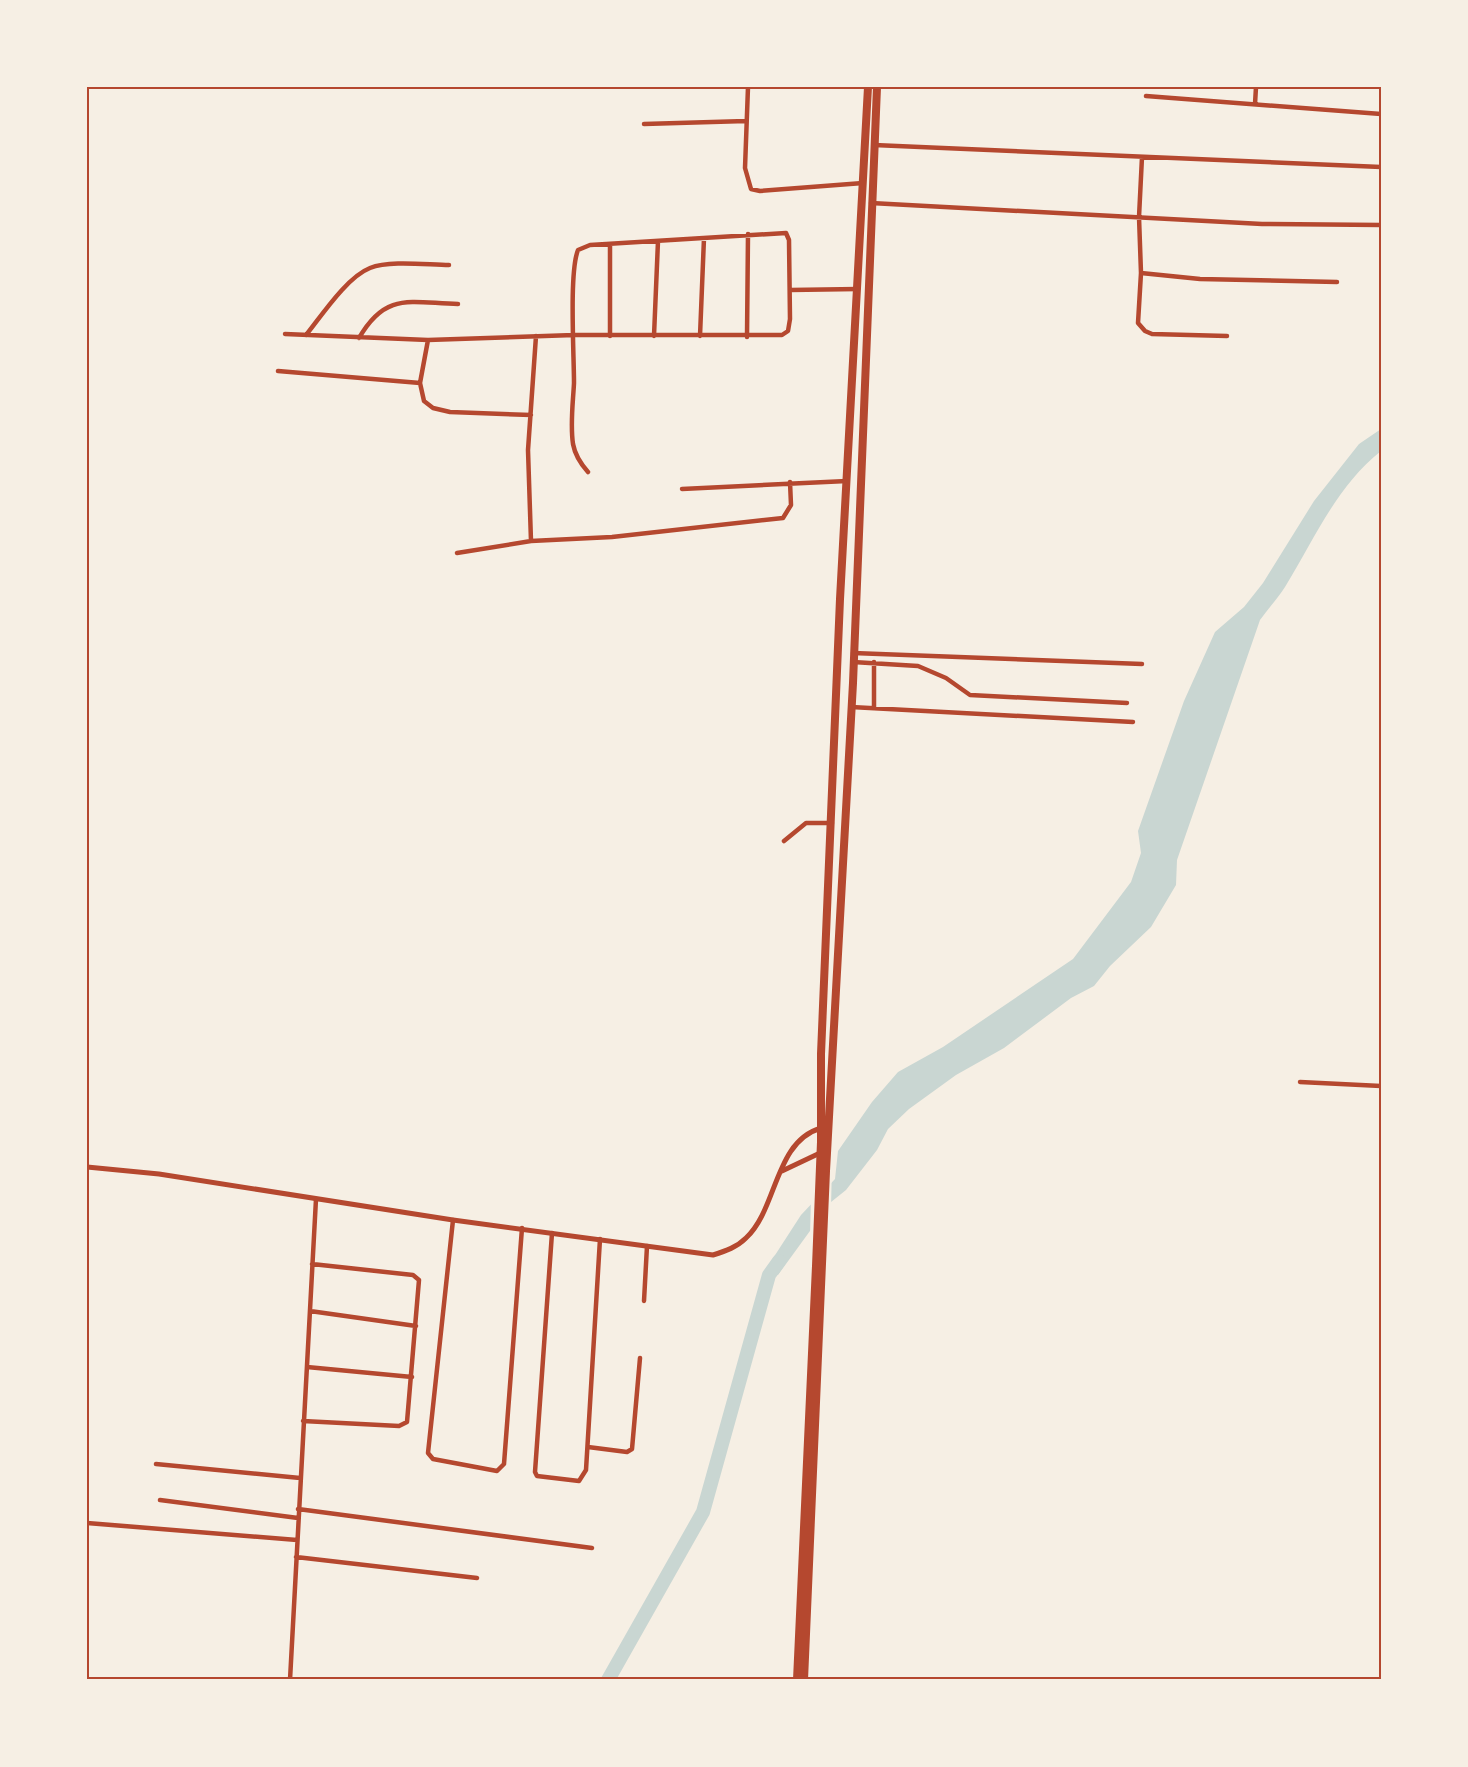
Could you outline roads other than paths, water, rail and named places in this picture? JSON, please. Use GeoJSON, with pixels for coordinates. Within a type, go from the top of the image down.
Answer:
{"type":"FeatureCollection","features":[{"type":"Feature","properties":{"kind":"highway"},"geometry":{"type":"LineString","coordinates":[[797,1680],[821,1128],[820,1054],[868,87]]}},
{"type":"Feature","properties":{"kind":"highway"},"geometry":{"type":"LineString","coordinates":[[804,1680],[826,1171],[851,706],[877,87]]}},
{"type":"Feature","properties":{"kind":"street"},"geometry":{"type":"LineString","coordinates":[[748,87],[745,168],[751,189],[760,191],[863,183]]}},
{"type":"Feature","properties":{"kind":"street"},"geometry":{"type":"LineString","coordinates":[[1255,104],[1256,87]]}},
{"type":"Feature","properties":{"kind":"street"},"geometry":{"type":"LineString","coordinates":[[1146,96],[1381,114]]}},
{"type":"Feature","properties":{"kind":"street"},"geometry":{"type":"LineString","coordinates":[[644,124],[746,121]]}},
{"type":"Feature","properties":{"kind":"street"},"geometry":{"type":"LineString","coordinates":[[874,145],[1381,167]]}},
{"type":"Feature","properties":{"kind":"street"},"geometry":{"type":"LineString","coordinates":[[1142,157],[1138,323],[1145,331],[1152,334],[1227,336]]}},
{"type":"Feature","properties":{"kind":"street"},"geometry":{"type":"LineString","coordinates":[[871,202],[1263,224],[1381,225]]}},
{"type":"Feature","properties":{"kind":"street"},"geometry":{"type":"LineString","coordinates":[[285,334],[428,340],[574,335],[747,337],[786,334],[790,326],[787,234],[781,232],[582,246],[576,254],[574,335],[573,444],[575,453],[588,472]]}},
{"type":"Feature","properties":{"kind":"street"},"geometry":{"type":"LineString","coordinates":[[747,337],[748,234]]}},
{"type":"Feature","properties":{"kind":"street"},"geometry":{"type":"LineString","coordinates":[[700,336],[704,238]]}},
{"type":"Feature","properties":{"kind":"street"},"geometry":{"type":"LineString","coordinates":[[654,336],[658,242]]}},
{"type":"Feature","properties":{"kind":"street"},"geometry":{"type":"LineString","coordinates":[[610,244],[610,336]]}},
{"type":"Feature","properties":{"kind":"street"},"geometry":{"type":"LineString","coordinates":[[306,334],[343,291],[370,268],[449,265]]}},
{"type":"Feature","properties":{"kind":"street"},"geometry":{"type":"LineString","coordinates":[[1141,273],[1200,279],[1337,282]]}},
{"type":"Feature","properties":{"kind":"street"},"geometry":{"type":"LineString","coordinates":[[790,290],[858,289]]}},
{"type":"Feature","properties":{"kind":"street"},"geometry":{"type":"LineString","coordinates":[[359,338],[370,320],[386,306],[407,303],[458,304]]}},
{"type":"Feature","properties":{"kind":"street"},"geometry":{"type":"LineString","coordinates":[[531,541],[527,479],[536,336]]}},
{"type":"Feature","properties":{"kind":"street"},"geometry":{"type":"LineString","coordinates":[[428,340],[420,383],[424,401],[440,410],[531,415]]}},
{"type":"Feature","properties":{"kind":"street"},"geometry":{"type":"LineString","coordinates":[[278,371],[420,383]]}},
{"type":"Feature","properties":{"kind":"street"},"geometry":{"type":"LineString","coordinates":[[681,489],[847,481]]}},
{"type":"Feature","properties":{"kind":"street"},"geometry":{"type":"LineString","coordinates":[[457,553],[531,541],[612,537],[783,518],[791,506],[790,482]]}},
{"type":"Feature","properties":{"kind":"street"},"geometry":{"type":"LineString","coordinates":[[853,657],[874,662],[918,666],[946,678],[970,695],[1127,703]]}},
{"type":"Feature","properties":{"kind":"street"},"geometry":{"type":"LineString","coordinates":[[853,657],[1142,664]]}},
{"type":"Feature","properties":{"kind":"street"},"geometry":{"type":"LineString","coordinates":[[874,662],[874,708]]}},
{"type":"Feature","properties":{"kind":"street"},"geometry":{"type":"LineString","coordinates":[[851,706],[1133,722]]}},
{"type":"Feature","properties":{"kind":"street"},"geometry":{"type":"LineString","coordinates":[[784,840],[806,823],[832,823]]}},
{"type":"Feature","properties":{"kind":"street"},"geometry":{"type":"LineString","coordinates":[[1300,1082],[1381,1086]]}},
{"type":"Feature","properties":{"kind":"street"},"geometry":{"type":"LineString","coordinates":[[87,1167],[159,1174],[453,1220],[705,1255],[732,1249],[747,1238],[760,1220],[781,1172],[797,1143],[821,1128]]}},
{"type":"Feature","properties":{"kind":"street"},"geometry":{"type":"LineString","coordinates":[[781,1172],[820,1153]]}},
{"type":"Feature","properties":{"kind":"street"},"geometry":{"type":"LineString","coordinates":[[290,1680],[316,1199]]}},
{"type":"Feature","properties":{"kind":"street"},"geometry":{"type":"LineString","coordinates":[[453,1220],[428,1453],[434,1459],[497,1471],[504,1464],[522,1228]]}},
{"type":"Feature","properties":{"kind":"street"},"geometry":{"type":"LineString","coordinates":[[552,1233],[535,1474],[579,1480],[586,1470],[588,1448],[600,1239]]}},
{"type":"Feature","properties":{"kind":"street"},"geometry":{"type":"LineString","coordinates":[[644,1301],[647,1246]]}},
{"type":"Feature","properties":{"kind":"street"},"geometry":{"type":"LineString","coordinates":[[303,1421],[404,1425],[408,1420],[419,1280],[416,1276],[312,1264]]}},
{"type":"Feature","properties":{"kind":"street"},"geometry":{"type":"LineString","coordinates":[[310,1311],[416,1326]]}},
{"type":"Feature","properties":{"kind":"street"},"geometry":{"type":"LineString","coordinates":[[588,1448],[627,1452],[633,1449],[640,1358]]}},
{"type":"Feature","properties":{"kind":"street"},"geometry":{"type":"LineString","coordinates":[[307,1367],[412,1377]]}},
{"type":"Feature","properties":{"kind":"street"},"geometry":{"type":"LineString","coordinates":[[156,1464],[300,1478]]}},
{"type":"Feature","properties":{"kind":"street"},"geometry":{"type":"LineString","coordinates":[[160,1500],[298,1518]]}},
{"type":"Feature","properties":{"kind":"street"},"geometry":{"type":"LineString","coordinates":[[298,1509],[591,1548]]}},
{"type":"Feature","properties":{"kind":"street"},"geometry":{"type":"LineString","coordinates":[[87,1523],[297,1540]]}},
{"type":"Feature","properties":{"kind":"street"},"geometry":{"type":"LineString","coordinates":[[296,1557],[477,1578]]}},
{"type":"Feature","properties":{"kind":"waterway"},"geometry":{"type":"LineString","coordinates":[[608,1680],[703,1512],[769,1275],[779,1261]]}}]}
